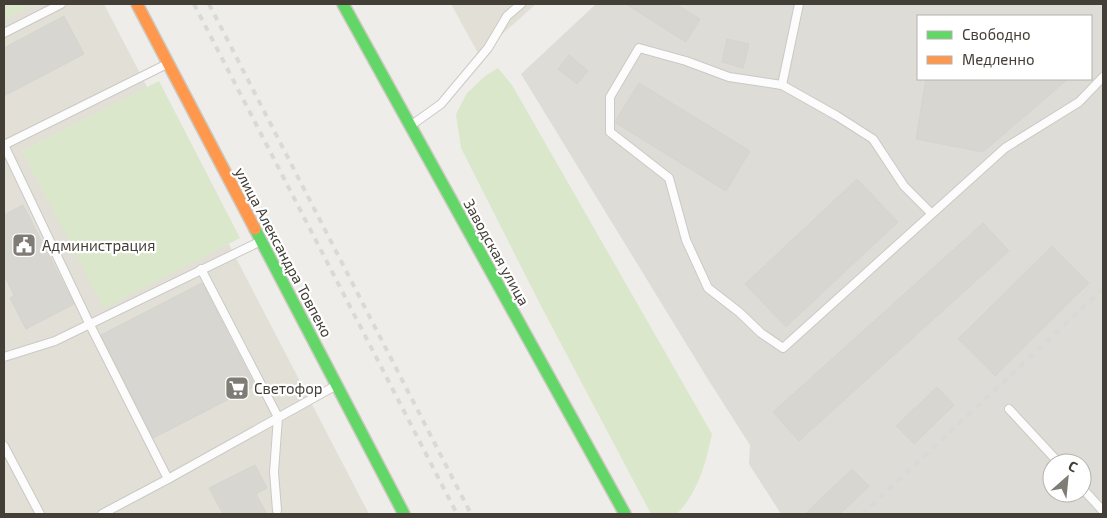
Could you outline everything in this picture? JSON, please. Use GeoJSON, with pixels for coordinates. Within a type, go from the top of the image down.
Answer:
{"type":"FeatureCollection","features":[{"type":"Feature","properties":{"kind":"main road","name":"улица Александра Товпеко"},"geometry":{"type":"LineString","coordinates":[[138,4],[404,514]]}},
{"type":"Feature","properties":{"kind":"main road","name":"Заводская улица"},"geometry":{"type":"LineString","coordinates":[[343,4],[625,514]]}},
{"type":"Feature","properties":{"kind":"lane"},"geometry":{"type":"LineString","coordinates":[[4,33],[62,4]]}},
{"type":"Feature","properties":{"kind":"lane"},"geometry":{"type":"LineString","coordinates":[[410,126],[441,104],[488,48],[507,16],[521,4]]}},
{"type":"Feature","properties":{"kind":"lane"},"geometry":{"type":"LineString","coordinates":[[782,85],[800,4]]}},
{"type":"Feature","properties":{"kind":"lane"},"geometry":{"type":"LineString","coordinates":[[931,213],[904,186],[873,139],[782,85],[729,77],[639,48],[610,97],[610,132],[669,178],[686,240],[708,288],[739,312],[761,333],[783,348],[1005,148],[1079,102],[1103,78]]}},
{"type":"Feature","properties":{"kind":"lane"},"geometry":{"type":"LineString","coordinates":[[168,479],[90,325],[4,145],[169,64]]}},
{"type":"Feature","properties":{"kind":"lane"},"geometry":{"type":"LineString","coordinates":[[4,357],[56,341],[261,241]]}},
{"type":"Feature","properties":{"kind":"lane"},"geometry":{"type":"LineString","coordinates":[[201,269],[278,418],[274,472],[277,510]]}},
{"type":"Feature","properties":{"kind":"lane"},"geometry":{"type":"LineString","coordinates":[[102,514],[337,386]]}},
{"type":"Feature","properties":{"kind":"lane"},"geometry":{"type":"LineString","coordinates":[[1009,409],[1050,453]]}},
{"type":"Feature","properties":{"kind":"lane"},"geometry":{"type":"LineString","coordinates":[[4,446],[40,514]]}},
{"type":"Feature","properties":{"kind":"lane"},"geometry":{"type":"LineString","coordinates":[[1092,499],[1103,511]]}},
{"type":"Feature","properties":{"kind":"shaded area"},"geometry":{"type":"Polygon","coordinates":[[[4,4],[104,4],[369,514],[4,514],[4,4]]]}},
{"type":"Feature","properties":{"kind":"shaded area"},"geometry":{"type":"Polygon","coordinates":[[[451,4],[536,4],[479,55],[451,4]]]}},
{"type":"Feature","properties":{"kind":"shaded area"},"geometry":{"type":"Polygon","coordinates":[[[596,4],[1103,4],[1103,514],[781,514],[749,464],[750,445],[521,74],[596,4]]]}},
{"type":"Feature","properties":{"kind":"green space"},"geometry":{"type":"Polygon","coordinates":[[[4,4],[36,4],[4,20],[4,4]]]}},
{"type":"Feature","properties":{"kind":"green space"},"geometry":{"type":"Polygon","coordinates":[[[498,68],[512,85],[712,434],[700,477],[691,496],[677,514],[651,514],[540,304],[461,148],[456,114],[467,93],[485,76],[498,68]]]}},
{"type":"Feature","properties":{"kind":"green space"},"geometry":{"type":"Polygon","coordinates":[[[159,81],[240,238],[104,308],[22,151],[159,81]]]}},
{"type":"Feature","properties":{"kind":"building"},"geometry":{"type":"Polygon","coordinates":[[[626,4],[675,4],[700,19],[686,42],[626,4]]]}},
{"type":"Feature","properties":{"kind":"building"},"geometry":{"type":"Polygon","coordinates":[[[64,16],[84,54],[4,96],[4,48],[64,16]]]}},
{"type":"Feature","properties":{"kind":"building"},"geometry":{"type":"Polygon","coordinates":[[[727,39],[749,44],[743,68],[722,62],[727,39]]]}},
{"type":"Feature","properties":{"kind":"building"},"geometry":{"type":"Polygon","coordinates":[[[569,55],[588,71],[577,84],[558,69],[569,55]]]}},
{"type":"Feature","properties":{"kind":"building"},"geometry":{"type":"Polygon","coordinates":[[[926,80],[1067,80],[983,152],[916,139],[926,80]]]}},
{"type":"Feature","properties":{"kind":"building"},"geometry":{"type":"Polygon","coordinates":[[[639,83],[750,151],[726,191],[616,123],[639,83]]]}},
{"type":"Feature","properties":{"kind":"building"},"geometry":{"type":"Polygon","coordinates":[[[857,179],[898,222],[786,327],[745,284],[857,179]]]}},
{"type":"Feature","properties":{"kind":"building","name":"Администрация"},"geometry":{"type":"Polygon","coordinates":[[[23,205],[74,304],[26,329],[10,298],[14,295],[4,275],[4,215],[23,205]]]}},
{"type":"Feature","properties":{"kind":"building"},"geometry":{"type":"Polygon","coordinates":[[[983,223],[1009,251],[799,441],[773,412],[983,223]]]}},
{"type":"Feature","properties":{"kind":"building"},"geometry":{"type":"Polygon","coordinates":[[[1052,246],[1089,283],[995,376],[958,339],[1052,246]]]}},
{"type":"Feature","properties":{"kind":"building"},"geometry":{"type":"Polygon","coordinates":[[[202,283],[255,386],[153,438],[101,335],[202,283]]]}},
{"type":"Feature","properties":{"kind":"building"},"geometry":{"type":"Polygon","coordinates":[[[937,387],[954,405],[914,444],[896,426],[937,387]]]}},
{"type":"Feature","properties":{"kind":"building"},"geometry":{"type":"Polygon","coordinates":[[[255,465],[267,488],[256,494],[267,514],[223,514],[209,488],[255,465]]]}},
{"type":"Feature","properties":{"kind":"building"},"geometry":{"type":"Polygon","coordinates":[[[852,469],[869,486],[840,514],[805,514],[852,469]]]}},
{"type":"Feature","properties":{"kind":"railway"},"geometry":{"type":"LineString","coordinates":[[194,4],[457,514]]}},
{"type":"Feature","properties":{"kind":"railway"},"geometry":{"type":"LineString","coordinates":[[209,4],[471,514]]}},
{"type":"Feature","properties":{"kind":"railway"},"geometry":{"type":"LineString","coordinates":[[862,514],[1103,289]]}},
{"type":"Feature","properties":{"kind":"traffic: fast"},"geometry":{"type":"LineString","coordinates":[[343,4],[625,514]]}},
{"type":"Feature","properties":{"kind":"traffic: fast"},"geometry":{"type":"LineString","coordinates":[[255,229],[404,514]]}},
{"type":"Feature","properties":{"kind":"traffic: slow"},"geometry":{"type":"LineString","coordinates":[[137,4],[255,229]]}},
{"type":"Feature","properties":{"kind":"place","name":"Администрация"},"geometry":{"type":"Point","coordinates":[24,245]}},
{"type":"Feature","properties":{"kind":"place","name":"Светофор"},"geometry":{"type":"Point","coordinates":[237,388]}}]}
